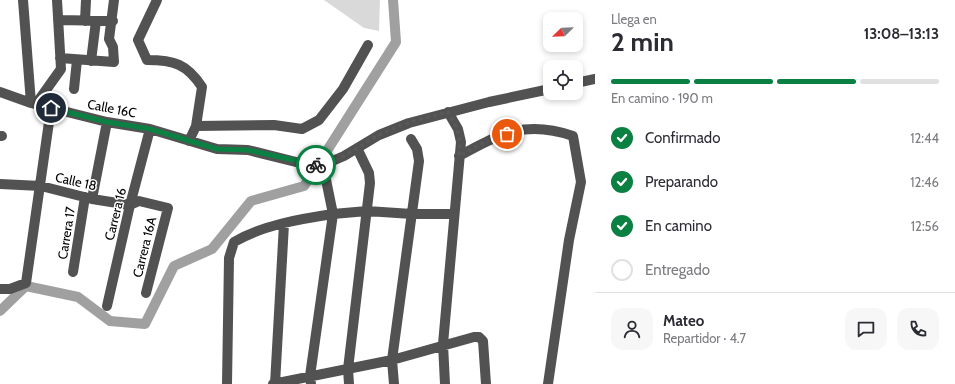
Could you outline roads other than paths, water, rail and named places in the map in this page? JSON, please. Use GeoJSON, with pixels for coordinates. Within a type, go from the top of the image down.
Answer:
{"type":"FeatureCollection","features":[{"type":"Feature","properties":{"kind":"street"},"geometry":{"type":"LineString","coordinates":[[23,0],[33,103]]}},
{"type":"Feature","properties":{"kind":"street"},"geometry":{"type":"LineString","coordinates":[[33,103],[61,69],[57,0]]}},
{"type":"Feature","properties":{"kind":"street"},"geometry":{"type":"LineString","coordinates":[[85,21],[86,0]]}},
{"type":"Feature","properties":{"kind":"street"},"geometry":{"type":"LineString","coordinates":[[60,58],[114,62],[113,47],[109,39],[114,0]]}},
{"type":"Feature","properties":{"kind":"street"},"geometry":{"type":"LineString","coordinates":[[157,0],[138,40],[147,60],[168,60],[192,72],[202,87],[196,126],[189,141]]}},
{"type":"Feature","properties":{"kind":"street"},"geometry":{"type":"LineString","coordinates":[[58,20],[112,21]]}},
{"type":"Feature","properties":{"kind":"street"},"geometry":{"type":"LineString","coordinates":[[91,61],[96,21]]}},
{"type":"Feature","properties":{"kind":"street"},"geometry":{"type":"LineString","coordinates":[[196,126],[274,125],[302,129],[318,120],[344,89],[368,45]]}},
{"type":"Feature","properties":{"kind":"street"},"geometry":{"type":"LineString","coordinates":[[74,88],[77,60]]}},
{"type":"Feature","properties":{"kind":"street"},"geometry":{"type":"LineString","coordinates":[[583,82],[595,79]]}},
{"type":"Feature","properties":{"kind":"street"},"geometry":{"type":"LineString","coordinates":[[310,380],[333,214],[323,164],[385,133],[409,123],[448,112],[543,91]]}},
{"type":"Feature","properties":{"kind":"street","name":"Calle 16C"},"geometry":{"type":"LineString","coordinates":[[0,92],[51,108],[107,122],[150,129],[217,149],[258,152],[312,166],[323,164]]}},
{"type":"Feature","properties":{"kind":"street"},"geometry":{"type":"LineString","coordinates":[[0,289],[10,289],[26,283],[51,108]]}},
{"type":"Feature","properties":{"kind":"street"},"geometry":{"type":"LineString","coordinates":[[445,384],[443,344],[461,142],[458,129],[448,112]]}},
{"type":"Feature","properties":{"kind":"street","name":"Carrera 17"},"geometry":{"type":"LineString","coordinates":[[73,272],[107,122]]}},
{"type":"Feature","properties":{"kind":"street"},"geometry":{"type":"LineString","coordinates":[[459,156],[481,144],[520,128],[554,129],[573,136],[581,182],[569,240],[548,384]]}},
{"type":"Feature","properties":{"kind":"street","name":"Carrera 16"},"geometry":{"type":"LineString","coordinates":[[106,306],[150,129]]}},
{"type":"Feature","properties":{"kind":"street"},"geometry":{"type":"LineString","coordinates":[[394,384],[392,360],[419,161],[416,149],[411,139]]}},
{"type":"Feature","properties":{"kind":"street"},"geometry":{"type":"LineString","coordinates":[[349,384],[348,369],[367,211],[369,173],[357,148]]}},
{"type":"Feature","properties":{"kind":"street","name":"Calle 18"},"geometry":{"type":"LineString","coordinates":[[0,184],[41,186],[89,198],[130,205],[139,201],[168,208]]}},
{"type":"Feature","properties":{"kind":"street","name":"Carrera 16A"},"geometry":{"type":"LineString","coordinates":[[146,293],[168,208]]}},
{"type":"Feature","properties":{"kind":"street"},"geometry":{"type":"LineString","coordinates":[[227,384],[229,258],[234,242],[247,234],[300,220],[333,214],[367,211],[412,214],[454,214]]}},
{"type":"Feature","properties":{"kind":"street"},"geometry":{"type":"LineString","coordinates":[[284,224],[274,384],[310,380],[348,369],[392,360],[443,344],[479,337],[483,341],[486,384]]}},
{"type":"Feature","properties":{"kind":"waterway"},"geometry":{"type":"LineString","coordinates":[[323,157],[396,42],[393,0]]}},
{"type":"Feature","properties":{"kind":"waterway"},"geometry":{"type":"LineString","coordinates":[[0,311],[26,286],[78,297],[110,321],[145,324],[174,266],[212,249],[251,201],[304,186],[312,174]]}}]}
